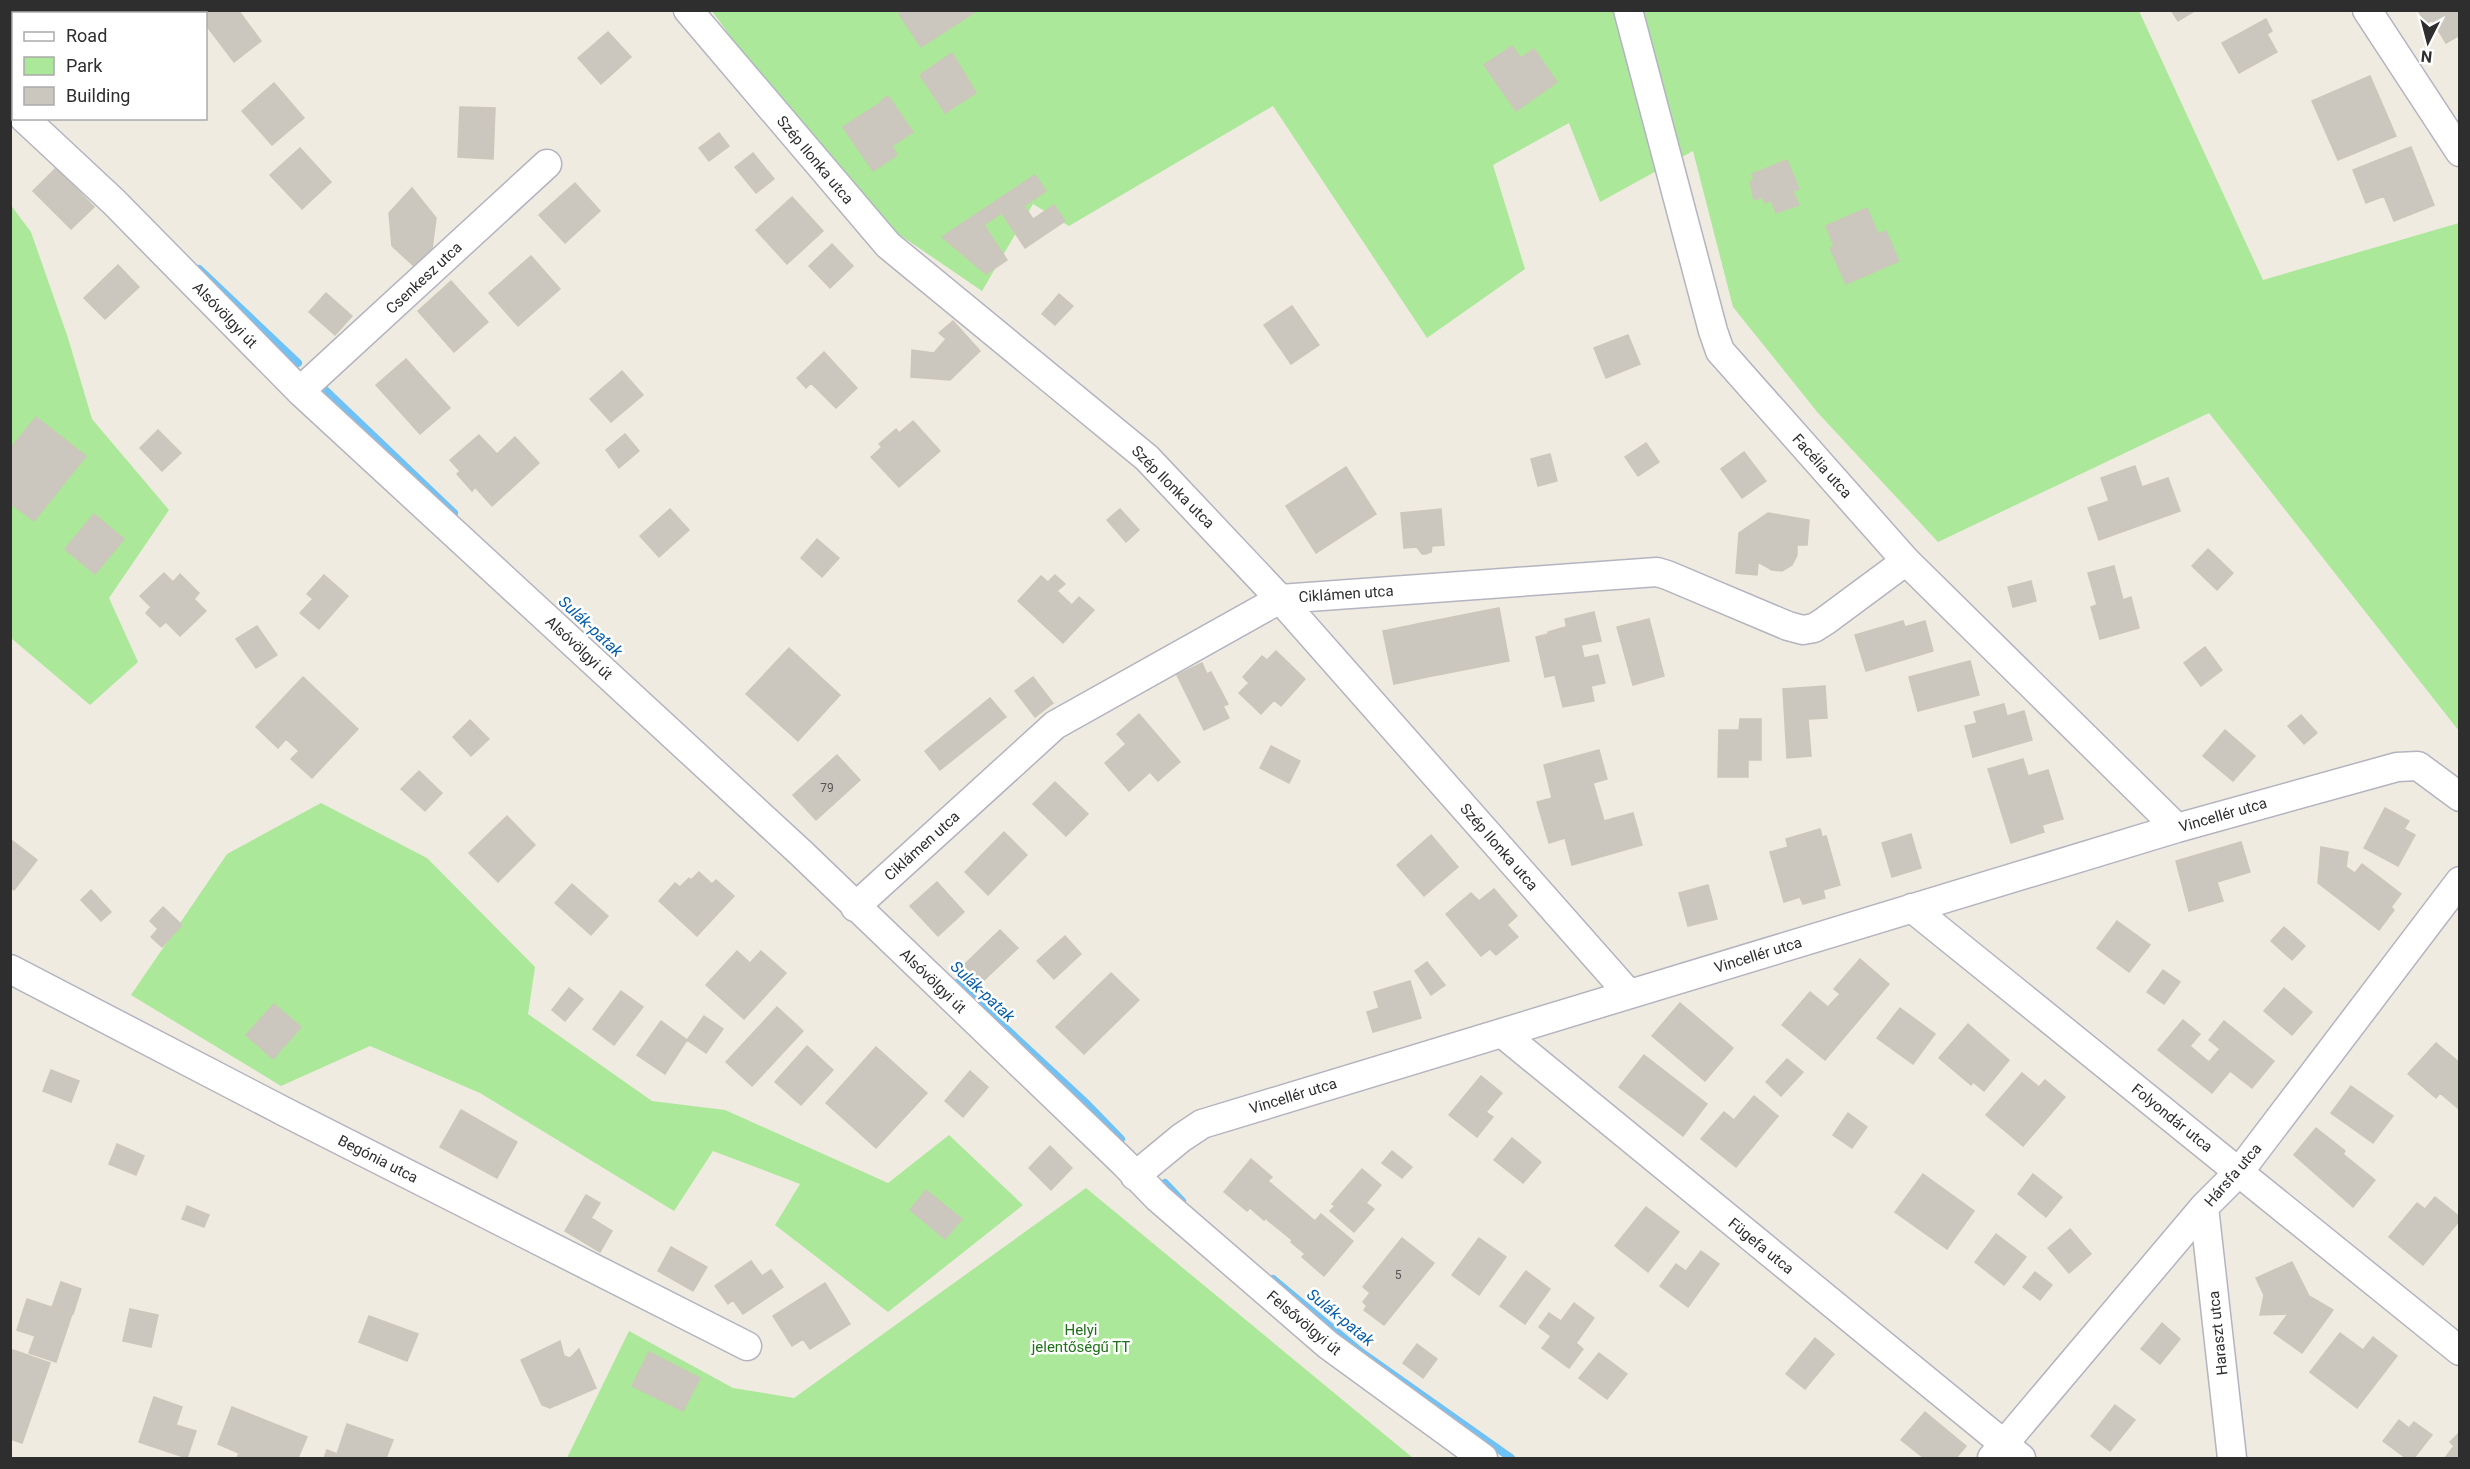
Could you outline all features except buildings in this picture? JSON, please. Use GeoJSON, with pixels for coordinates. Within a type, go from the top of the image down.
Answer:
{"type":"FeatureCollection","features":[{"type":"Feature","properties":{"kind":"street","name":"Szép Ilonka utca"},"geometry":{"type":"LineString","coordinates":[[688,10],[881,238],[1147,458],[1280,599],[1629,994]]}},
{"type":"Feature","properties":{"kind":"street","name":"Facélia utca"},"geometry":{"type":"LineString","coordinates":[[1628,10],[1713,332],[1720,351],[1906,561],[2177,828]]}},
{"type":"Feature","properties":{"kind":"street"},"geometry":{"type":"LineString","coordinates":[[2367,10],[2460,152]]}},
{"type":"Feature","properties":{"kind":"street","name":"Alsóvölgyi út"},"geometry":{"type":"LineString","coordinates":[[26,120],[114,202],[300,391],[800,852],[1135,1176]]}},
{"type":"Feature","properties":{"kind":"street","name":"Csenkesz utca"},"geometry":{"type":"LineString","coordinates":[[300,391],[547,164]]}},
{"type":"Feature","properties":{"kind":"street","name":"Ciklámen utca"},"geometry":{"type":"LineString","coordinates":[[855,907],[1055,725],[1280,599],[1657,573],[1667,575],[1765,618],[1803,630],[1814,628],[1906,561]]}},
{"type":"Feature","properties":{"kind":"street","name":"Vincellér utca"},"geometry":{"type":"LineString","coordinates":[[1135,1176],[1180,1138],[1202,1124],[2177,828],[2397,767],[2418,766],[2460,797]]}},
{"type":"Feature","properties":{"kind":"street","name":"Hársfa utca"},"geometry":{"type":"LineString","coordinates":[[2006,1454],[2204,1207],[2239,1172],[2460,881]]}},
{"type":"Feature","properties":{"kind":"street","name":"Folyondár utca"},"geometry":{"type":"LineString","coordinates":[[1912,908],[2460,1351]]}},
{"type":"Feature","properties":{"kind":"street","name":"Begónia utca"},"geometry":{"type":"LineString","coordinates":[[10,969],[287,1113],[747,1346]]}},
{"type":"Feature","properties":{"kind":"street","name":"Fügefa utca"},"geometry":{"type":"LineString","coordinates":[[1502,1033],[2006,1454]]}},
{"type":"Feature","properties":{"kind":"street","name":"Felsővölgyi út"},"geometry":{"type":"LineString","coordinates":[[1135,1176],[1328,1345],[1483,1458]]}},
{"type":"Feature","properties":{"kind":"street","name":"Haraszt utca"},"geometry":{"type":"LineString","coordinates":[[2204,1207],[2232,1458]]}},
{"type":"Feature","properties":{"kind":"green space"},"geometry":{"type":"Polygon","coordinates":[[[712,11],[2139,11],[2263,280],[2459,223],[2459,731],[2209,413],[1938,542],[1818,413],[1733,307],[1693,151],[1600,202],[1569,123],[1493,165],[1525,269],[1427,338],[1273,106],[1069,226],[1033,204],[982,291],[881,222],[741,51],[712,11]]]}},
{"type":"Feature","properties":{"kind":"green space"},"geometry":{"type":"Polygon","coordinates":[[[10,204],[31,232],[68,338],[92,419],[169,510],[109,598],[138,662],[90,705],[11,638],[10,204]]]}},
{"type":"Feature","properties":{"kind":"green space"},"geometry":{"type":"Polygon","coordinates":[[[321,803],[427,858],[535,967],[528,1014],[652,1101],[725,1110],[888,1183],[949,1135],[1023,1205],[888,1312],[775,1225],[800,1184],[713,1151],[674,1211],[480,1093],[370,1046],[281,1086],[131,995],[227,854],[321,803]]]}},
{"type":"Feature","properties":{"kind":"green space","name":"Helyi jelentőségű TT"},"geometry":{"type":"Polygon","coordinates":[[[1086,1188],[1413,1458],[567,1458],[629,1331],[733,1388],[794,1398],[1086,1188]]]}},
{"type":"Feature","properties":{"kind":"waterway"},"geometry":{"type":"LineString","coordinates":[[199,269],[298,363]]}},
{"type":"Feature","properties":{"kind":"waterway","name":"Sulák-patak"},"geometry":{"type":"LineString","coordinates":[[323,388],[454,513]]}},
{"type":"Feature","properties":{"kind":"waterway","name":"Sulák-patak"},"geometry":{"type":"LineString","coordinates":[[957,983],[1087,1104],[1121,1139]]}},
{"type":"Feature","properties":{"kind":"waterway","name":"Sulák-patak"},"geometry":{"type":"LineString","coordinates":[[1165,1183],[1182,1201]]}},
{"type":"Feature","properties":{"kind":"waterway","name":"Sulák-patak"},"geometry":{"type":"LineString","coordinates":[[1273,1279],[1361,1352],[1511,1458]]}}]}
